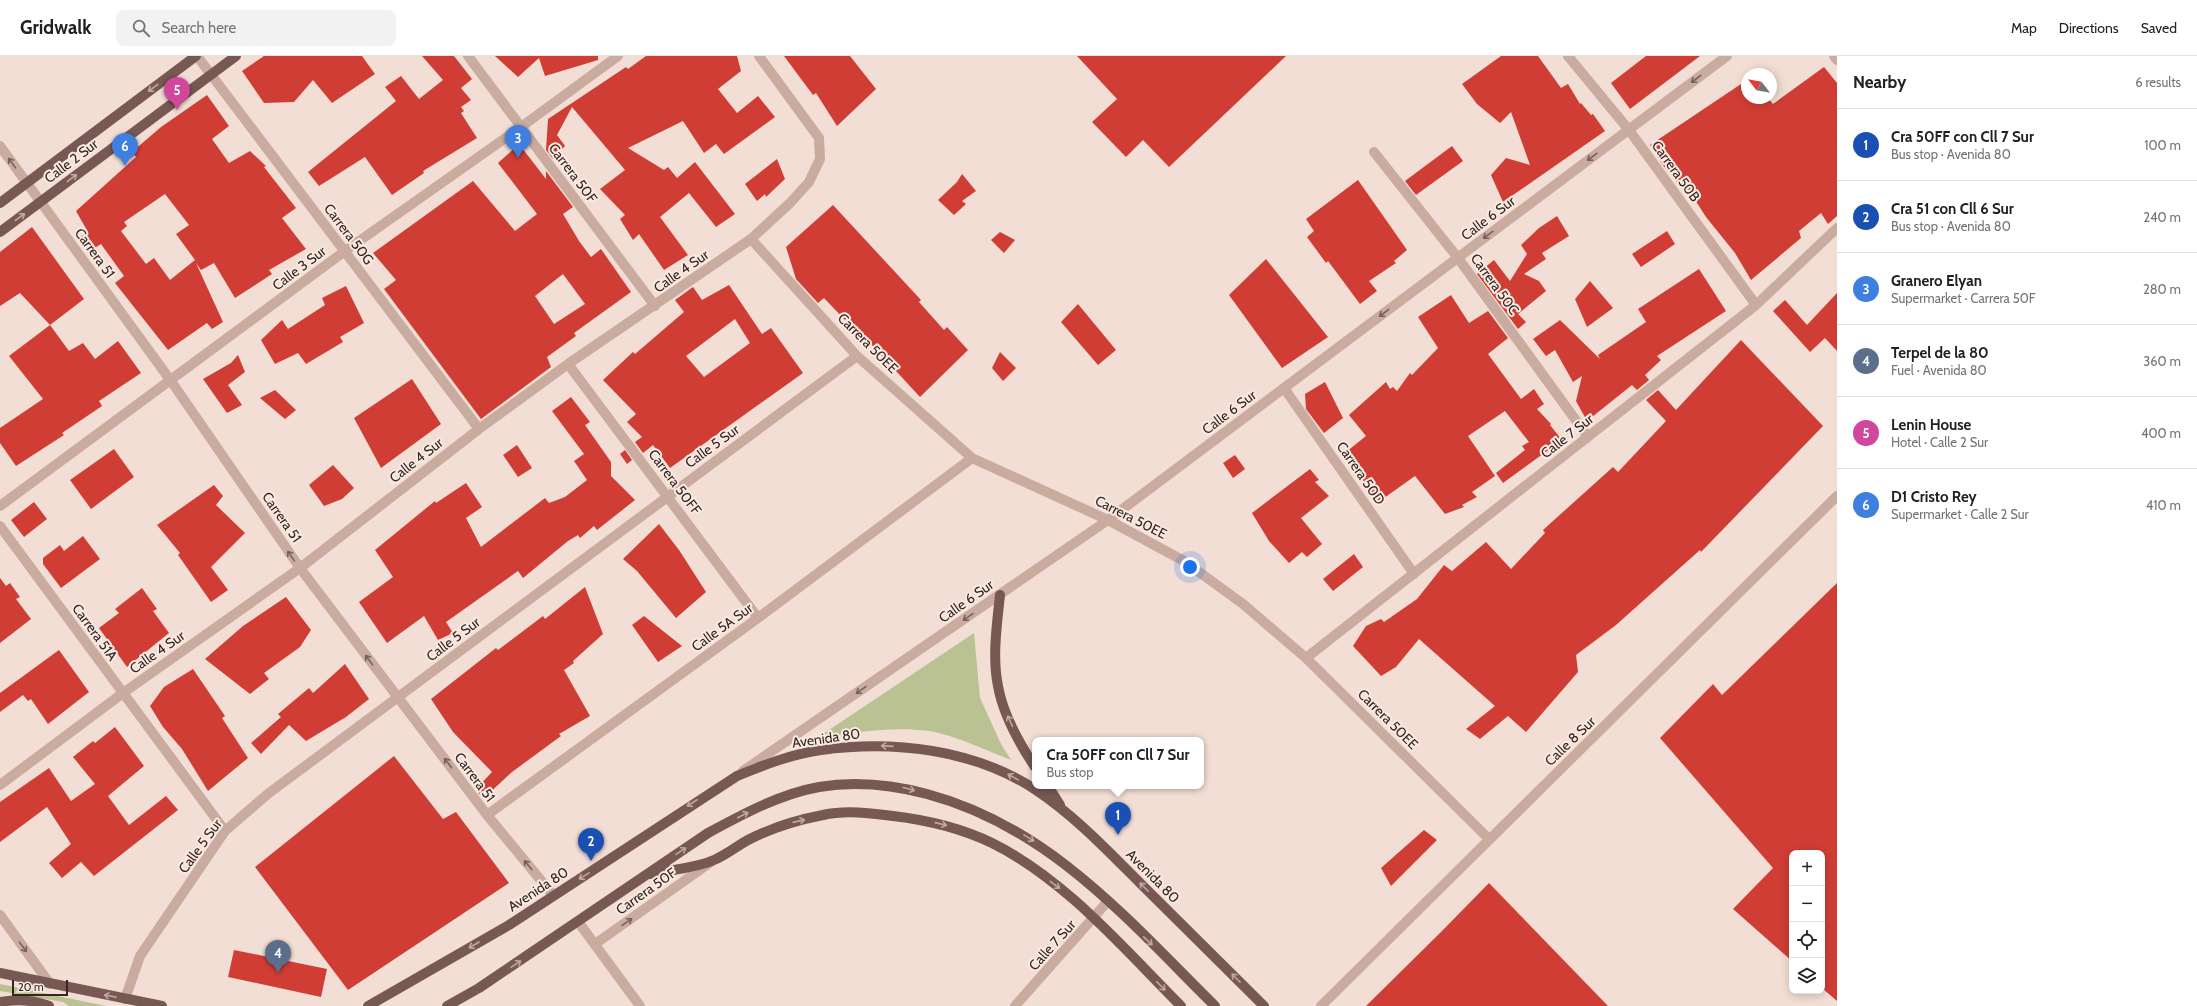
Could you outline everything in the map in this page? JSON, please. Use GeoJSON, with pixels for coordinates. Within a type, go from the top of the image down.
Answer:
{"type":"FeatureCollection","features":[{"type":"Feature","properties":{"kind":"main road","name":"Calle 2 Sur"},"geometry":{"type":"LineString","coordinates":[[0,203],[196,56]]}},
{"type":"Feature","properties":{"kind":"main road","name":"Calle 2 Sur"},"geometry":{"type":"LineString","coordinates":[[0,232],[236,56]]}},
{"type":"Feature","properties":{"kind":"main road"},"geometry":{"type":"LineString","coordinates":[[1000,595],[995,648],[998,686],[1008,718],[1032,762]]}},
{"type":"Feature","properties":{"kind":"main road","name":"Avenida 80"},"geometry":{"type":"LineString","coordinates":[[368,1006],[509,924],[737,776],[773,762],[820,750],[875,746],[920,749],[959,757],[1004,772],[1032,787]]}},
{"type":"Feature","properties":{"kind":"main road"},"geometry":{"type":"LineString","coordinates":[[447,1006],[479,988],[579,922],[645,875],[708,833],[745,813],[785,796],[820,787],[859,784],[899,787],[945,799],[1000,821],[1046,848],[1078,872],[1215,1006]]}},
{"type":"Feature","properties":{"kind":"main road","name":"Avenida 80"},"geometry":{"type":"LineString","coordinates":[[1036,789],[1065,812],[1105,848],[1264,1006]]}},
{"type":"Feature","properties":{"kind":"main road"},"geometry":{"type":"LineString","coordinates":[[1050,789],[1065,812]]}},
{"type":"Feature","properties":{"kind":"main road"},"geometry":{"type":"LineString","coordinates":[[645,875],[713,861],[749,840],[785,824],[825,814],[871,813],[913,818],[950,826],[992,843],[1028,865],[1094,918],[1181,1006]]}},
{"type":"Feature","properties":{"kind":"main road"},"geometry":{"type":"LineString","coordinates":[[0,973],[162,1006]]}},
{"type":"Feature","properties":{"kind":"main road"},"geometry":{"type":"LineString","coordinates":[[0,1002],[12,1000],[41,1003],[49,1006]]}},
{"type":"Feature","properties":{"kind":"street","name":"Carrera 50G"},"geometry":{"type":"LineString","coordinates":[[196,56],[479,429]]}},
{"type":"Feature","properties":{"kind":"street","name":"Carrera 50F"},"geometry":{"type":"LineString","coordinates":[[468,56],[655,306]]}},
{"type":"Feature","properties":{"kind":"street","name":"Calle 3 Sur"},"geometry":{"type":"LineString","coordinates":[[0,506],[345,251],[522,127],[618,56]]}},
{"type":"Feature","properties":{"kind":"street","name":"Calle 4 Sur"},"geometry":{"type":"LineString","coordinates":[[0,785],[123,693],[300,568],[479,429],[568,364],[751,239],[809,182],[820,159],[819,138],[759,56]]}},
{"type":"Feature","properties":{"kind":"street","name":"Carrera 50B"},"geometry":{"type":"LineString","coordinates":[[1568,56],[1629,130],[1756,305]]}},
{"type":"Feature","properties":{"kind":"street","name":"Calle 6 Sur"},"geometry":{"type":"LineString","coordinates":[[737,776],[1108,520],[1727,56]]}},
{"type":"Feature","properties":{"kind":"street"},"geometry":{"type":"LineString","coordinates":[[1834,56],[1837,60]]}},
{"type":"Feature","properties":{"kind":"street","name":"Carrera 51"},"geometry":{"type":"LineString","coordinates":[[0,146],[171,381],[300,568],[487,815],[553,895]]}},
{"type":"Feature","properties":{"kind":"street","name":"Carrera 50C"},"geometry":{"type":"LineString","coordinates":[[1374,152],[1458,258],[1588,437]]}},
{"type":"Feature","properties":{"kind":"street","name":"Calle 7 Sur"},"geometry":{"type":"LineString","coordinates":[[1306,658],[1756,305],[1837,228]]}},
{"type":"Feature","properties":{"kind":"street","name":"Carrera 50EE"},"geometry":{"type":"LineString","coordinates":[[751,239],[857,356],[972,458],[1108,520],[1184,561],[1202,573],[1248,608],[1306,658],[1489,839]]}},
{"type":"Feature","properties":{"kind":"street","name":"Calle 5 Sur"},"geometry":{"type":"LineString","coordinates":[[125,999],[140,956],[225,832],[269,792],[398,698],[857,356]]}},
{"type":"Feature","properties":{"kind":"street","name":"Carrera 50FF"},"geometry":{"type":"LineString","coordinates":[[568,364],[758,618]]}},
{"type":"Feature","properties":{"kind":"street","name":"Carrera 50D"},"geometry":{"type":"LineString","coordinates":[[1284,388],[1414,574]]}},
{"type":"Feature","properties":{"kind":"street","name":"Calle 5A Sur"},"geometry":{"type":"LineString","coordinates":[[487,815],[758,618],[972,458]]}},
{"type":"Feature","properties":{"kind":"street","name":"Calle 8 Sur"},"geometry":{"type":"LineString","coordinates":[[1321,1006],[1837,496]]}},
{"type":"Feature","properties":{"kind":"street","name":"Carrera 51A"},"geometry":{"type":"LineString","coordinates":[[0,526],[225,832]]}},
{"type":"Feature","properties":{"kind":"street","name":"Carrera 50F"},"geometry":{"type":"LineString","coordinates":[[595,944],[713,861]]}},
{"type":"Feature","properties":{"kind":"street","name":"Calle 7 Sur"},"geometry":{"type":"LineString","coordinates":[[1015,1006],[1108,901]]}},
{"type":"Feature","properties":{"kind":"street"},"geometry":{"type":"LineString","coordinates":[[0,915],[50,984]]}},
{"type":"Feature","properties":{"kind":"street"},"geometry":{"type":"LineString","coordinates":[[579,922],[640,1006]]}},
{"type":"Feature","properties":{"kind":"green space"},"geometry":{"type":"Polygon","coordinates":[[[974,633],[980,698],[1001,744],[1011,760],[961,740],[930,731],[888,729],[817,738],[974,633]]]}},
{"type":"Feature","properties":{"kind":"green space"},"geometry":{"type":"Polygon","coordinates":[[[0,984],[106,1006],[69,1006],[63,1002],[0,991],[0,984]]]}},
{"type":"Feature","properties":{"kind":"building"},"geometry":{"type":"Polygon","coordinates":[[[264,56],[362,56],[375,74],[332,103],[313,80],[294,102],[264,103],[242,71],[264,56]]]}},
{"type":"Feature","properties":{"kind":"building"},"geometry":{"type":"Polygon","coordinates":[[[422,56],[454,56],[472,79],[461,88],[471,100],[461,107],[464,111],[461,113],[477,138],[423,171],[424,173],[392,195],[365,157],[319,186],[308,172],[396,101],[385,87],[401,76],[419,99],[443,80],[422,56]]]}},
{"type":"Feature","properties":{"kind":"building"},"geometry":{"type":"Polygon","coordinates":[[[495,56],[598,56],[598,60],[545,76],[539,58],[518,77],[495,56]]]}},
{"type":"Feature","properties":{"kind":"building"},"geometry":{"type":"Polygon","coordinates":[[[646,56],[737,56],[741,71],[718,89],[737,113],[758,96],[775,117],[724,154],[716,144],[704,153],[683,121],[628,148],[664,170],[668,167],[677,178],[695,162],[735,214],[716,227],[689,193],[660,217],[688,255],[664,270],[639,234],[633,240],[620,219],[625,215],[600,189],[625,170],[572,107],[557,135],[565,146],[553,159],[546,150],[548,119],[626,67],[628,69],[646,56]]]}},
{"type":"Feature","properties":{"kind":"building"},"geometry":{"type":"Polygon","coordinates":[[[784,56],[850,56],[876,89],[837,126],[816,93],[813,95],[784,56]]]}},
{"type":"Feature","properties":{"kind":"building"},"geometry":{"type":"Polygon","coordinates":[[[1077,56],[1286,56],[1169,167],[1143,140],[1126,157],[1092,122],[1117,99],[1077,56]]]}},
{"type":"Feature","properties":{"kind":"building"},"geometry":{"type":"Polygon","coordinates":[[[1501,56],[1538,56],[1561,88],[1568,84],[1580,104],[1581,103],[1591,115],[1593,114],[1605,131],[1503,202],[1491,175],[1506,158],[1530,165],[1511,112],[1500,123],[1477,104],[1462,84],[1501,56]]]}},
{"type":"Feature","properties":{"kind":"building"},"geometry":{"type":"Polygon","coordinates":[[[1646,56],[1700,56],[1630,109],[1611,83],[1646,56]]]}},
{"type":"Feature","properties":{"kind":"building"},"geometry":{"type":"Polygon","coordinates":[[[1824,67],[1837,83],[1837,216],[1828,224],[1821,213],[1799,231],[1801,238],[1751,280],[1735,253],[1706,217],[1688,189],[1685,192],[1662,164],[1650,145],[1741,84],[1741,104],[1777,104],[1777,101],[1824,67]]]}},
{"type":"Feature","properties":{"kind":"building"},"geometry":{"type":"Polygon","coordinates":[[[207,95],[229,126],[212,139],[229,163],[250,151],[266,166],[264,167],[296,208],[282,218],[306,249],[269,270],[272,274],[235,298],[214,263],[201,270],[196,263],[223,322],[212,329],[207,323],[168,350],[115,283],[124,276],[101,244],[88,252],[79,238],[88,232],[76,211],[136,157],[132,152],[161,127],[207,95]],[[165,194],[124,222],[127,226],[121,231],[146,264],[154,258],[170,280],[195,260],[176,234],[189,225],[165,194]]]}},
{"type":"Feature","properties":{"kind":"building"},"geometry":{"type":"Polygon","coordinates":[[[519,144],[546,179],[546,171],[573,207],[563,214],[579,241],[591,257],[601,249],[631,292],[574,333],[576,336],[547,357],[551,367],[481,419],[384,289],[396,280],[373,253],[473,181],[515,231],[537,214],[498,163],[519,144]],[[563,274],[535,296],[554,324],[585,304],[563,274]]]}},
{"type":"Feature","properties":{"kind":"building"},"geometry":{"type":"Polygon","coordinates":[[[1452,146],[1463,161],[1416,195],[1405,181],[1452,146]]]}},
{"type":"Feature","properties":{"kind":"building"},"geometry":{"type":"Polygon","coordinates":[[[777,159],[785,179],[766,197],[765,194],[757,201],[745,184],[777,159]]]}},
{"type":"Feature","properties":{"kind":"building"},"geometry":{"type":"Polygon","coordinates":[[[962,174],[976,191],[962,201],[966,204],[954,215],[938,200],[957,182],[962,174]]]}},
{"type":"Feature","properties":{"kind":"building"},"geometry":{"type":"Polygon","coordinates":[[[1358,180],[1407,250],[1394,261],[1396,263],[1369,281],[1377,291],[1360,304],[1328,261],[1326,263],[1307,237],[1314,231],[1306,219],[1358,180]]]}},
{"type":"Feature","properties":{"kind":"building"},"geometry":{"type":"Polygon","coordinates":[[[833,205],[921,300],[919,302],[944,330],[947,327],[968,350],[920,397],[847,318],[845,320],[824,298],[818,303],[796,279],[786,247],[833,205]]]}},
{"type":"Feature","properties":{"kind":"building"},"geometry":{"type":"Polygon","coordinates":[[[1557,216],[1569,236],[1542,253],[1546,259],[1524,274],[1539,281],[1546,291],[1518,314],[1526,322],[1518,329],[1477,274],[1494,260],[1510,281],[1527,254],[1521,245],[1539,228],[1557,216]]]}},
{"type":"Feature","properties":{"kind":"building"},"geometry":{"type":"Polygon","coordinates":[[[32,227],[84,299],[50,325],[20,293],[0,306],[0,252],[32,227]]]}},
{"type":"Feature","properties":{"kind":"building"},"geometry":{"type":"Polygon","coordinates":[[[1667,231],[1675,244],[1641,267],[1632,254],[1667,231]]]}},
{"type":"Feature","properties":{"kind":"building"},"geometry":{"type":"Polygon","coordinates":[[[1000,232],[1015,240],[1004,253],[991,240],[1000,232]]]}},
{"type":"Feature","properties":{"kind":"building"},"geometry":{"type":"Polygon","coordinates":[[[1266,259],[1328,337],[1282,368],[1229,295],[1266,259]]]}},
{"type":"Feature","properties":{"kind":"building"},"geometry":{"type":"Polygon","coordinates":[[[1699,269],[1726,311],[1657,356],[1661,360],[1645,375],[1649,380],[1637,390],[1632,385],[1587,421],[1576,401],[1582,376],[1573,382],[1555,350],[1546,356],[1533,339],[1560,320],[1600,359],[1598,355],[1646,322],[1638,309],[1699,269]]]}},
{"type":"Feature","properties":{"kind":"building"},"geometry":{"type":"Polygon","coordinates":[[[1590,281],[1613,308],[1587,327],[1575,299],[1590,281]]]}},
{"type":"Feature","properties":{"kind":"building"},"geometry":{"type":"Polygon","coordinates":[[[729,285],[762,334],[771,328],[803,373],[670,468],[653,445],[643,453],[635,442],[642,437],[627,422],[636,414],[603,380],[633,352],[635,354],[684,312],[675,300],[693,287],[702,300],[729,285]],[[735,319],[686,356],[704,377],[750,343],[735,319]]]}},
{"type":"Feature","properties":{"kind":"building"},"geometry":{"type":"Polygon","coordinates":[[[346,286],[364,323],[340,337],[343,342],[306,364],[298,353],[275,364],[261,340],[282,320],[288,329],[325,305],[322,298],[346,286]]]}},
{"type":"Feature","properties":{"kind":"building"},"geometry":{"type":"Polygon","coordinates":[[[1837,293],[1837,351],[1825,338],[1810,352],[1773,311],[1785,300],[1807,325],[1837,293]]]}},
{"type":"Feature","properties":{"kind":"building"},"geometry":{"type":"Polygon","coordinates":[[[1451,295],[1469,323],[1488,311],[1508,338],[1488,354],[1521,399],[1534,389],[1544,404],[1537,409],[1551,424],[1550,425],[1562,440],[1503,483],[1496,473],[1525,450],[1522,446],[1529,442],[1505,411],[1468,436],[1495,476],[1472,492],[1477,497],[1462,505],[1464,507],[1445,514],[1415,476],[1377,503],[1368,492],[1371,489],[1341,456],[1366,436],[1349,415],[1386,382],[1390,389],[1393,387],[1397,391],[1410,373],[1412,375],[1438,348],[1418,317],[1451,295]]]}},
{"type":"Feature","properties":{"kind":"building"},"geometry":{"type":"Polygon","coordinates":[[[1078,304],[1116,350],[1098,365],[1061,322],[1078,304]]]}},
{"type":"Feature","properties":{"kind":"building"},"geometry":{"type":"Polygon","coordinates":[[[50,325],[69,351],[83,343],[95,359],[118,341],[141,373],[99,401],[102,406],[62,433],[64,435],[16,466],[0,443],[0,428],[43,399],[9,356],[50,325]]]}},
{"type":"Feature","properties":{"kind":"building"},"geometry":{"type":"Polygon","coordinates":[[[1741,340],[1823,426],[1701,552],[1700,550],[1616,625],[1576,655],[1578,672],[1526,732],[1508,716],[1480,739],[1466,729],[1495,706],[1419,639],[1396,667],[1381,676],[1353,646],[1366,626],[1381,619],[1384,622],[1417,599],[1444,565],[1452,571],[1486,542],[1511,569],[1545,533],[1543,530],[1613,467],[1618,472],[1666,421],[1646,400],[1658,390],[1676,410],[1741,340]]]}},
{"type":"Feature","properties":{"kind":"building"},"geometry":{"type":"Polygon","coordinates":[[[1000,352],[1016,368],[1003,381],[992,368],[1000,352]]]}},
{"type":"Feature","properties":{"kind":"building"},"geometry":{"type":"Polygon","coordinates":[[[238,355],[245,372],[228,385],[242,405],[227,413],[203,379],[231,363],[238,355]]]}},
{"type":"Feature","properties":{"kind":"building"},"geometry":{"type":"Polygon","coordinates":[[[412,379],[441,424],[381,468],[354,418],[412,379]]]}},
{"type":"Feature","properties":{"kind":"building"},"geometry":{"type":"Polygon","coordinates":[[[1325,382],[1343,418],[1324,433],[1306,409],[1305,394],[1325,382]]]}},
{"type":"Feature","properties":{"kind":"building"},"geometry":{"type":"Polygon","coordinates":[[[275,390],[296,410],[285,419],[260,398],[275,390]]]}},
{"type":"Feature","properties":{"kind":"building"},"geometry":{"type":"Polygon","coordinates":[[[571,397],[590,422],[585,425],[611,462],[611,476],[635,500],[597,530],[594,526],[580,538],[578,535],[568,541],[523,578],[518,571],[446,622],[453,633],[438,640],[424,616],[387,643],[359,602],[393,577],[375,550],[435,501],[436,503],[466,483],[482,507],[466,518],[481,547],[545,498],[549,503],[565,497],[587,480],[574,461],[584,454],[552,411],[571,397]]]}},
{"type":"Feature","properties":{"kind":"building"},"geometry":{"type":"Polygon","coordinates":[[[517,445],[532,468],[518,477],[503,455],[517,445]]]}},
{"type":"Feature","properties":{"kind":"building"},"geometry":{"type":"Polygon","coordinates":[[[114,449],[134,477],[91,509],[70,480],[114,449]]]}},
{"type":"Feature","properties":{"kind":"building"},"geometry":{"type":"Polygon","coordinates":[[[625,450],[632,460],[627,464],[620,454],[625,450]]]}},
{"type":"Feature","properties":{"kind":"building"},"geometry":{"type":"Polygon","coordinates":[[[1235,455],[1245,469],[1233,478],[1223,463],[1235,455]]]}},
{"type":"Feature","properties":{"kind":"building"},"geometry":{"type":"Polygon","coordinates":[[[333,465],[354,488],[342,499],[324,506],[309,485],[333,465]]]}},
{"type":"Feature","properties":{"kind":"building"},"geometry":{"type":"Polygon","coordinates":[[[1310,469],[1319,480],[1315,482],[1329,496],[1301,518],[1322,544],[1307,557],[1302,552],[1289,563],[1269,541],[1252,513],[1310,469]]]}},
{"type":"Feature","properties":{"kind":"building"},"geometry":{"type":"Polygon","coordinates":[[[214,485],[223,496],[216,505],[245,533],[211,567],[228,590],[211,602],[178,555],[180,553],[157,525],[214,485]]]}},
{"type":"Feature","properties":{"kind":"building"},"geometry":{"type":"Polygon","coordinates":[[[34,502],[47,519],[24,537],[11,520],[34,502]]]}},
{"type":"Feature","properties":{"kind":"building"},"geometry":{"type":"Polygon","coordinates":[[[659,524],[679,550],[706,592],[676,618],[637,571],[623,559],[659,524]]]}},
{"type":"Feature","properties":{"kind":"building"},"geometry":{"type":"Polygon","coordinates":[[[83,536],[100,559],[61,588],[43,564],[43,558],[60,545],[64,551],[83,536]]]}},
{"type":"Feature","properties":{"kind":"building"},"geometry":{"type":"Polygon","coordinates":[[[1354,554],[1363,567],[1333,591],[1323,579],[1354,554]]]}},
{"type":"Feature","properties":{"kind":"building"},"geometry":{"type":"Polygon","coordinates":[[[0,578],[6,586],[10,583],[20,597],[16,599],[31,619],[0,643],[0,578]]]}},
{"type":"Feature","properties":{"kind":"building"},"geometry":{"type":"Polygon","coordinates":[[[1837,583],[1837,1001],[1825,991],[1825,850],[1789,850],[1789,958],[1733,909],[1773,868],[1660,738],[1713,684],[1722,695],[1837,583]]]}},
{"type":"Feature","properties":{"kind":"building"},"geometry":{"type":"Polygon","coordinates":[[[585,587],[603,634],[573,661],[574,663],[564,670],[590,716],[559,734],[561,736],[512,772],[483,799],[476,789],[492,772],[453,732],[431,699],[496,648],[498,650],[543,616],[545,619],[585,587]]]}},
{"type":"Feature","properties":{"kind":"building"},"geometry":{"type":"Polygon","coordinates":[[[142,588],[157,609],[153,611],[169,633],[127,667],[99,628],[119,613],[115,609],[142,588]]]}},
{"type":"Feature","properties":{"kind":"building"},"geometry":{"type":"Polygon","coordinates":[[[286,597],[311,630],[300,647],[264,673],[269,679],[250,694],[205,659],[243,626],[286,597]]]}},
{"type":"Feature","properties":{"kind":"building"},"geometry":{"type":"Polygon","coordinates":[[[644,616],[682,646],[658,662],[632,625],[644,616]]]}},
{"type":"Feature","properties":{"kind":"building"},"geometry":{"type":"Polygon","coordinates":[[[59,650],[89,692],[48,724],[31,699],[28,701],[23,695],[0,712],[0,693],[59,650]]]}},
{"type":"Feature","properties":{"kind":"building"},"geometry":{"type":"Polygon","coordinates":[[[345,664],[369,699],[346,717],[306,741],[289,725],[261,754],[251,743],[281,717],[278,714],[309,688],[313,693],[345,664]]]}},
{"type":"Feature","properties":{"kind":"building"},"geometry":{"type":"Polygon","coordinates":[[[193,669],[225,716],[222,718],[248,758],[208,791],[182,749],[163,727],[150,706],[164,687],[193,669]]]}},
{"type":"Feature","properties":{"kind":"building"},"geometry":{"type":"Polygon","coordinates":[[[115,727],[144,766],[108,796],[129,825],[166,796],[178,810],[94,876],[81,862],[62,878],[49,863],[71,844],[47,807],[0,842],[0,802],[49,768],[71,801],[95,784],[73,757],[93,741],[95,743],[115,727]]]}},
{"type":"Feature","properties":{"kind":"building"},"geometry":{"type":"Polygon","coordinates":[[[394,756],[443,819],[456,812],[509,883],[348,990],[255,867],[394,756]]]}},
{"type":"Feature","properties":{"kind":"building"},"geometry":{"type":"Polygon","coordinates":[[[1424,830],[1437,840],[1391,886],[1381,868],[1424,830]]]}},
{"type":"Feature","properties":{"kind":"building"},"geometry":{"type":"Polygon","coordinates":[[[1489,883],[1608,1006],[1366,1006],[1441,932],[1489,883]]]}},
{"type":"Feature","properties":{"kind":"building"},"geometry":{"type":"Polygon","coordinates":[[[234,950],[327,969],[321,997],[228,977],[234,950]]]}},
{"type":"Feature","properties":{"kind":"place","name":"Lenin House"},"geometry":{"type":"Point","coordinates":[177,110]}},
{"type":"Feature","properties":{"kind":"place","name":"Granero Elyan"},"geometry":{"type":"Point","coordinates":[518,158]}},
{"type":"Feature","properties":{"kind":"place","name":"D1 Cristo Rey"},"geometry":{"type":"Point","coordinates":[125,166]}},
{"type":"Feature","properties":{"kind":"place","name":"Cra 50FF con Cll 7 Sur"},"geometry":{"type":"Point","coordinates":[1118,835]}},
{"type":"Feature","properties":{"kind":"place","name":"Cra 51 con Cll 6 Sur"},"geometry":{"type":"Point","coordinates":[591,861]}},
{"type":"Feature","properties":{"kind":"place","name":"Terpel de la 80"},"geometry":{"type":"Point","coordinates":[278,973]}}]}
